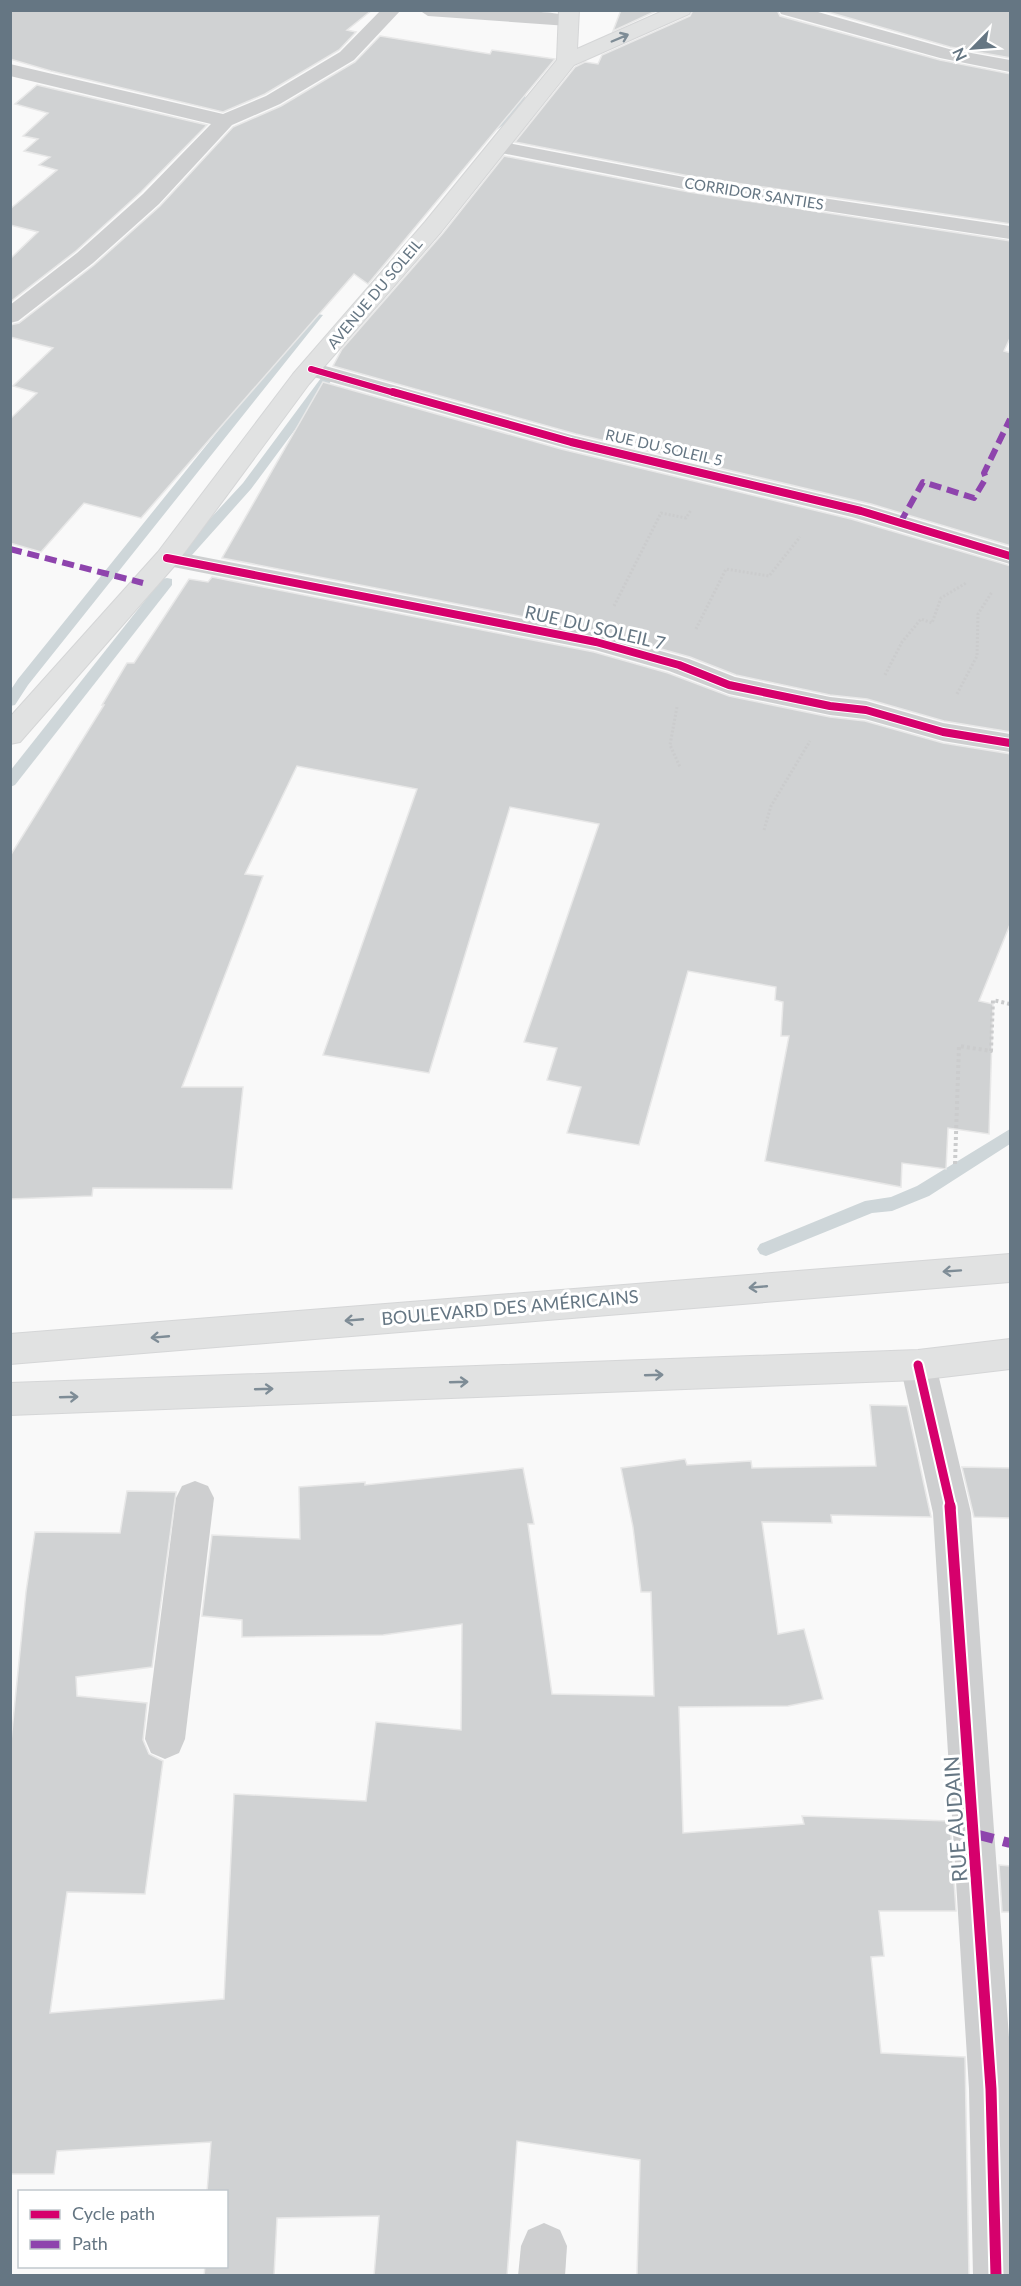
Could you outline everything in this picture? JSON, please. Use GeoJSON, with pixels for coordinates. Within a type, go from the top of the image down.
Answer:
{"type":"FeatureCollection","features":[{"type":"Feature","properties":{"kind":"main road","name":"AVENUE DU SOLEIL"},"geometry":{"type":"LineString","coordinates":[[10,735],[167,558],[236,464],[311,369],[498,147],[567,61],[682,10]]}},
{"type":"Feature","properties":{"kind":"main road"},"geometry":{"type":"LineString","coordinates":[[567,61],[569,15]]}},
{"type":"Feature","properties":{"kind":"main road","name":"BOULEVARD DES AMÉRICAINS"},"geometry":{"type":"LineString","coordinates":[[10,1349],[1011,1268]]}},
{"type":"Feature","properties":{"kind":"main road"},"geometry":{"type":"LineString","coordinates":[[10,1399],[918,1365],[1011,1354]]}},
{"type":"Feature","properties":{"kind":"street"},"geometry":{"type":"LineString","coordinates":[[10,316],[85,258],[151,199],[225,121],[273,100],[347,56],[392,10]]}},
{"type":"Feature","properties":{"kind":"street"},"geometry":{"type":"LineString","coordinates":[[428,10],[569,15]]}},
{"type":"Feature","properties":{"kind":"street"},"geometry":{"type":"LineString","coordinates":[[788,10],[946,54],[1011,66]]}},
{"type":"Feature","properties":{"kind":"street"},"geometry":{"type":"LineString","coordinates":[[10,70],[225,121]]}},
{"type":"Feature","properties":{"kind":"street","name":"CORRIDOR SANTIES"},"geometry":{"type":"LineString","coordinates":[[498,147],[689,184],[1011,233]]}},
{"type":"Feature","properties":{"kind":"street","name":"RUE DU SOLEIL 5"},"geometry":{"type":"LineString","coordinates":[[311,369],[606,451],[711,473],[824,502],[983,546],[1011,556]]}},
{"type":"Feature","properties":{"kind":"street","name":"RUE DU SOLEIL 7"},"geometry":{"type":"LineString","coordinates":[[167,558],[596,642],[682,666],[729,685],[830,706],[866,710],[943,732],[1011,743]]}},
{"type":"Feature","properties":{"kind":"street","name":"RUE AUDAIN"},"geometry":{"type":"LineString","coordinates":[[918,1365],[952,1513],[990,2078],[996,2276]]}},
{"type":"Feature","properties":{"kind":"street"},"geometry":{"type":"LineString","coordinates":[[165,1739],[195,1498]]}},
{"type":"Feature","properties":{"kind":"path"},"geometry":{"type":"LineString","coordinates":[[596,642],[661,513],[686,518],[711,473]]}},
{"type":"Feature","properties":{"kind":"path"},"geometry":{"type":"LineString","coordinates":[[680,767],[670,745],[682,666],[726,569],[769,576],[824,502]]}},
{"type":"Feature","properties":{"kind":"path"},"geometry":{"type":"LineString","coordinates":[[866,710],[910,630],[921,619],[932,623],[941,598],[966,583],[983,546]]}},
{"type":"Feature","properties":{"kind":"path"},"geometry":{"type":"LineString","coordinates":[[943,732],[961,682],[978,656],[978,614],[994,588]]}},
{"type":"Feature","properties":{"kind":"path"},"geometry":{"type":"LineString","coordinates":[[764,830],[771,806],[830,706]]}},
{"type":"Feature","properties":{"kind":"path"},"geometry":{"type":"LineString","coordinates":[[955,1164],[959,1046],[991,1051],[993,1000],[1011,1004]]}},
{"type":"Feature","properties":{"kind":"building"},"geometry":{"type":"Polygon","coordinates":[[[10,10],[372,10],[347,30],[356,32],[339,50],[265,94],[223,112],[10,59],[10,10]]]}},
{"type":"Feature","properties":{"kind":"building"},"geometry":{"type":"Polygon","coordinates":[[[621,10],[658,10],[613,31],[621,10]]]}},
{"type":"Feature","properties":{"kind":"building"},"geometry":{"type":"Polygon","coordinates":[[[693,10],[777,10],[780,16],[940,60],[1011,74],[1011,224],[689,176],[515,142],[575,67],[585,62],[598,64],[602,55],[690,16],[693,10]]]}},
{"type":"Feature","properties":{"kind":"building"},"geometry":{"type":"Polygon","coordinates":[[[821,10],[1011,10],[1011,58],[950,47],[821,10]]]}},
{"type":"Feature","properties":{"kind":"building"},"geometry":{"type":"Polygon","coordinates":[[[380,36],[490,54],[492,50],[555,59],[368,284],[354,274],[141,518],[84,503],[41,552],[10,543],[10,419],[37,393],[13,386],[53,348],[10,337],[10,325],[19,323],[94,265],[160,206],[233,127],[281,106],[355,62],[380,36]]]}},
{"type":"Feature","properties":{"kind":"building"},"geometry":{"type":"Polygon","coordinates":[[[37,85],[207,125],[141,192],[76,251],[10,302],[10,259],[38,232],[10,225],[10,209],[57,170],[39,165],[50,157],[24,151],[38,139],[23,136],[48,113],[15,104],[37,85]]]}},
{"type":"Feature","properties":{"kind":"building"},"geometry":{"type":"Polygon","coordinates":[[[504,156],[689,192],[1011,241],[1011,336],[1004,351],[1011,353],[1011,546],[871,504],[576,434],[333,366],[342,349],[443,233],[504,156]]]}},
{"type":"Feature","properties":{"kind":"building"},"geometry":{"type":"Polygon","coordinates":[[[323,382],[561,449],[851,519],[1011,566],[1011,732],[944,721],[867,699],[830,695],[736,675],[690,657],[596,631],[222,558],[323,382]]]}},
{"type":"Feature","properties":{"kind":"building"},"geometry":{"type":"Polygon","coordinates":[[[212,577],[594,652],[668,673],[729,696],[830,717],[865,721],[943,743],[1011,754],[1011,922],[979,1001],[993,1004],[989,1134],[948,1128],[946,1169],[902,1163],[901,1187],[765,1161],[789,1036],[781,1036],[783,1002],[775,1000],[776,987],[688,971],[639,1145],[567,1133],[581,1087],[547,1080],[557,1048],[524,1042],[599,824],[510,807],[429,1073],[323,1055],[417,789],[297,766],[245,874],[263,876],[182,1087],[243,1087],[232,1189],[93,1188],[92,1196],[10,1199],[10,856],[104,705],[102,705],[127,663],[134,663],[189,579],[208,582],[212,577]]]}},
{"type":"Feature","properties":{"kind":"building"},"geometry":{"type":"Polygon","coordinates":[[[870,1405],[907,1406],[931,1517],[831,1515],[832,1523],[762,1522],[778,1634],[804,1629],[823,1699],[788,1706],[679,1707],[683,1833],[804,1824],[802,1816],[950,1821],[956,1911],[879,1911],[884,1956],[871,1957],[881,2053],[965,2057],[969,2276],[637,2276],[640,2160],[517,2141],[507,2276],[374,2276],[379,2216],[277,2218],[274,2276],[204,2276],[205,2268],[228,2268],[228,2190],[207,2190],[211,2142],[57,2151],[54,2174],[10,2174],[10,1751],[26,1592],[35,1532],[120,1533],[127,1491],[176,1492],[152,1667],[76,1677],[77,1696],[147,1703],[143,1740],[149,1754],[163,1761],[145,1894],[67,1892],[50,2013],[224,1999],[234,1794],[366,1801],[376,1722],[461,1730],[462,1624],[383,1635],[242,1637],[242,1620],[202,1616],[212,1535],[300,1539],[299,1487],[365,1482],[365,1485],[523,1468],[534,1524],[528,1524],[552,1694],[654,1696],[651,1592],[641,1592],[633,1527],[621,1468],[685,1459],[687,1465],[751,1461],[752,1468],[876,1466],[870,1405]]]}},
{"type":"Feature","properties":{"kind":"building"},"geometry":{"type":"Polygon","coordinates":[[[962,1467],[1011,1468],[1011,1518],[974,1517],[962,1467]]]}},
{"type":"Feature","properties":{"kind":"building"},"geometry":{"type":"Polygon","coordinates":[[[999,1865],[1011,1866],[1011,1912],[1002,1912],[999,1865]]]}},
{"type":"Feature","properties":{"kind":"waterway"},"geometry":{"type":"LineString","coordinates":[[486,129],[491,129],[517,111],[524,82]]}},
{"type":"Feature","properties":{"kind":"waterway"},"geometry":{"type":"LineString","coordinates":[[10,702],[23,682],[317,315]]}},
{"type":"Feature","properties":{"kind":"waterway"},"geometry":{"type":"LineString","coordinates":[[187,552],[247,486],[325,381]]}},
{"type":"Feature","properties":{"kind":"waterway"},"geometry":{"type":"LineString","coordinates":[[10,782],[167,582]]}},
{"type":"Feature","properties":{"kind":"waterway"},"geometry":{"type":"LineString","coordinates":[[766,1249],[871,1206],[892,1204],[923,1191],[1010,1136]]}},
{"type":"Feature","properties":{"kind":"marked path"},"geometry":{"type":"LineString","coordinates":[[900,523],[923,482],[974,498],[986,478],[984,473],[1010,419]]}},
{"type":"Feature","properties":{"kind":"marked path"},"geometry":{"type":"LineString","coordinates":[[10,549],[143,583]]}},
{"type":"Feature","properties":{"kind":"marked path"},"geometry":{"type":"LineString","coordinates":[[975,1834],[1010,1843]]}},
{"type":"Feature","properties":{"kind":"cycle path"},"geometry":{"type":"LineString","coordinates":[[311,369],[571,442],[861,511],[1010,556]]}},
{"type":"Feature","properties":{"kind":"cycle path"},"geometry":{"type":"LineString","coordinates":[[167,558],[596,642],[679,665],[729,685],[830,706],[866,710],[943,732],[1010,743]]}},
{"type":"Feature","properties":{"kind":"cycle path"},"geometry":{"type":"LineString","coordinates":[[918,1365],[952,1513],[991,2089],[996,2276]]}}]}
